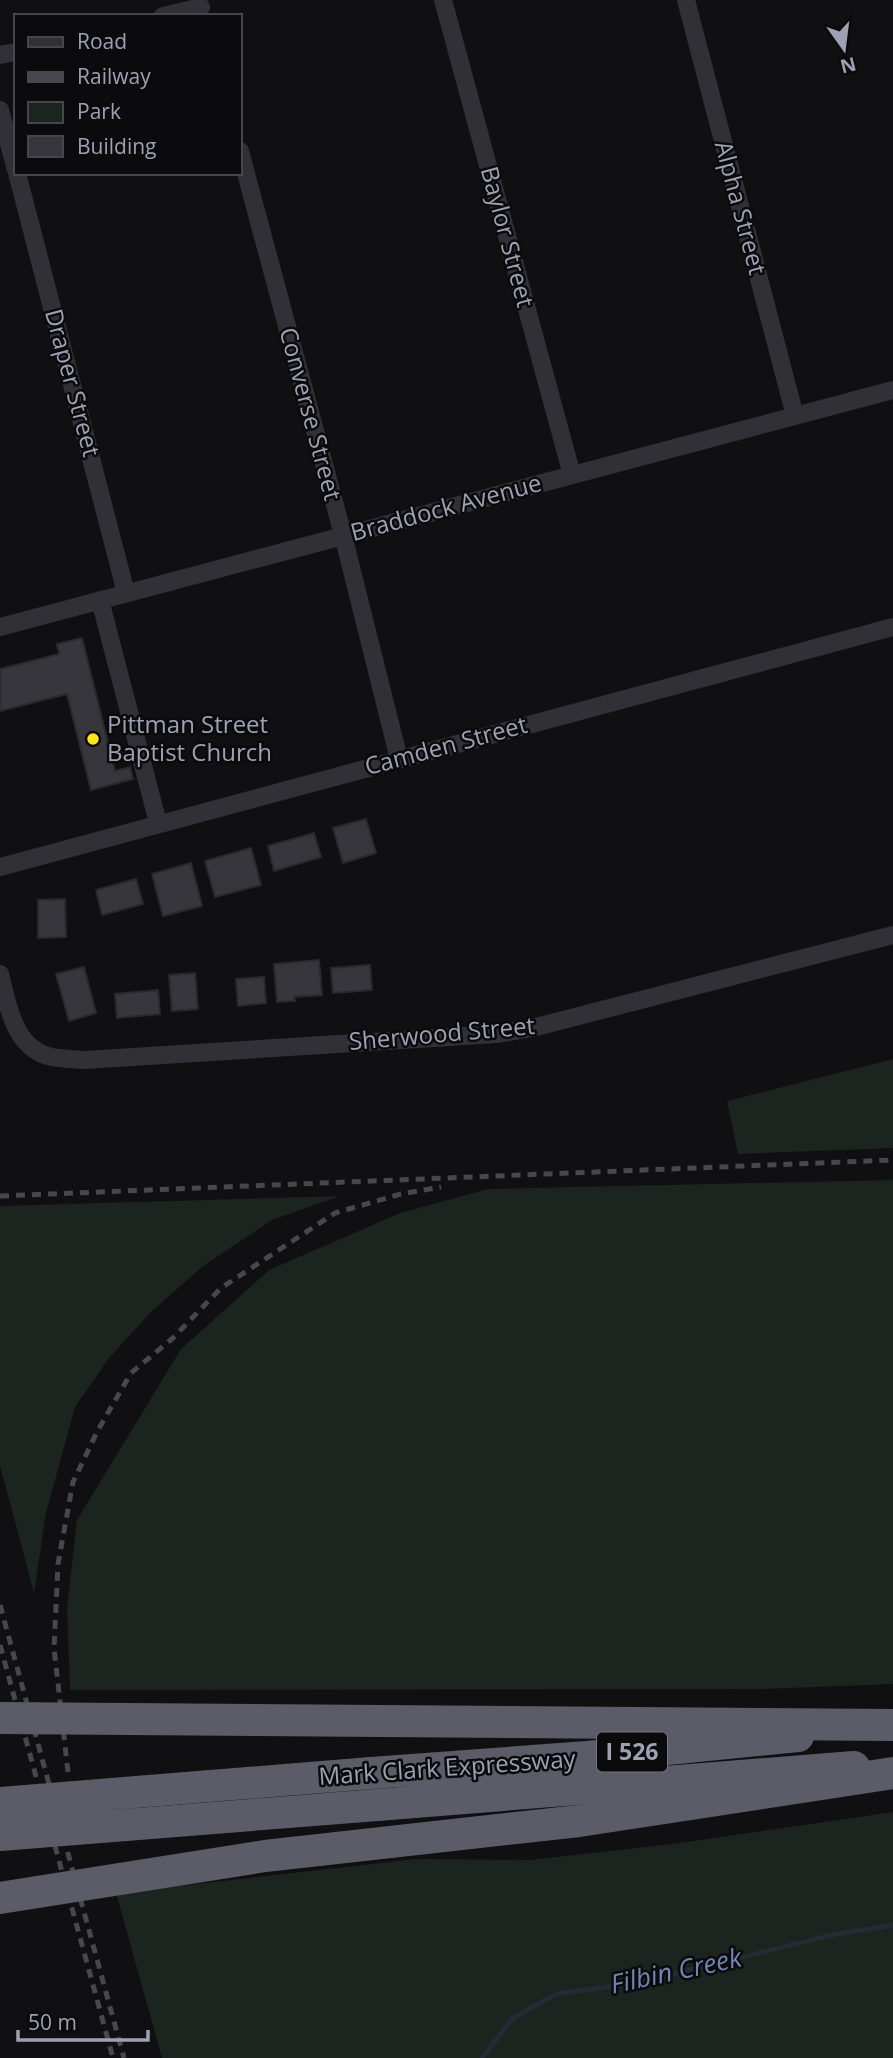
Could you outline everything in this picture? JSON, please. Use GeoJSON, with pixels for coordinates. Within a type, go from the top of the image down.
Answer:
{"type":"FeatureCollection","features":[{"type":"Feature","properties":{"kind":"highway"},"geometry":{"type":"LineString","coordinates":[[0,1718],[893,1726]]}},
{"type":"Feature","properties":{"kind":"highway","name":"Mark Clark Expressway"},"geometry":{"type":"LineString","coordinates":[[0,1803],[463,1768],[893,1726]]}},
{"type":"Feature","properties":{"kind":"highway","name":"Mark Clark Expressway"},"geometry":{"type":"LineString","coordinates":[[0,1835],[893,1764]]}},
{"type":"Feature","properties":{"kind":"highway"},"geometry":{"type":"LineString","coordinates":[[0,1898],[265,1856],[579,1821],[893,1773]]}},
{"type":"Feature","properties":{"kind":"street","name":"Baylor Street"},"geometry":{"type":"LineString","coordinates":[[443,0],[572,475]]}},
{"type":"Feature","properties":{"kind":"street","name":"Alpha Street"},"geometry":{"type":"LineString","coordinates":[[686,0],[795,416]]}},
{"type":"Feature","properties":{"kind":"street"},"geometry":{"type":"LineString","coordinates":[[171,14],[201,7]]}},
{"type":"Feature","properties":{"kind":"street","name":"Draper Street"},"geometry":{"type":"LineString","coordinates":[[0,110],[14,164]]}},
{"type":"Feature","properties":{"kind":"street","name":"Converse Street"},"geometry":{"type":"LineString","coordinates":[[242,158],[343,535],[399,759]]}},
{"type":"Feature","properties":{"kind":"street","name":"Draper Street"},"geometry":{"type":"LineString","coordinates":[[17,175],[127,593]]}},
{"type":"Feature","properties":{"kind":"street","name":"Braddock Avenue"},"geometry":{"type":"LineString","coordinates":[[0,626],[893,390]]}},
{"type":"Feature","properties":{"kind":"street"},"geometry":{"type":"LineString","coordinates":[[100,600],[158,823]]}},
{"type":"Feature","properties":{"kind":"street","name":"Camden Street"},"geometry":{"type":"LineString","coordinates":[[0,867],[893,627]]}},
{"type":"Feature","properties":{"kind":"street","name":"Sherwood Street"},"geometry":{"type":"LineString","coordinates":[[0,974],[12,1019],[26,1044],[50,1057],[85,1060],[497,1034],[532,1028],[893,935]]}},
{"type":"Feature","properties":{"kind":"green space"},"geometry":{"type":"Polygon","coordinates":[[[893,1059],[893,1148],[738,1154],[727,1101],[893,1059]]]}},
{"type":"Feature","properties":{"kind":"green space"},"geometry":{"type":"Polygon","coordinates":[[[893,1180],[893,1684],[763,1689],[70,1690],[67,1608],[77,1520],[181,1349],[269,1270],[400,1213],[488,1189],[893,1180]]]}},
{"type":"Feature","properties":{"kind":"green space"},"geometry":{"type":"Polygon","coordinates":[[[340,1196],[272,1220],[203,1266],[150,1313],[109,1358],[75,1407],[46,1513],[34,1593],[0,1466],[0,1206],[340,1196]]]}},
{"type":"Feature","properties":{"kind":"green space"},"geometry":{"type":"Polygon","coordinates":[[[893,1812],[893,2058],[162,2058],[116,1893],[416,1859],[529,1860],[672,1844],[893,1812]]]}},
{"type":"Feature","properties":{"kind":"building","name":"Pittman Street Baptist Church"},"geometry":{"type":"Polygon","coordinates":[[[82,638],[115,771],[130,767],[133,779],[91,790],[67,694],[0,711],[0,669],[59,654],[57,644],[82,638]]]}},
{"type":"Feature","properties":{"kind":"building"},"geometry":{"type":"Polygon","coordinates":[[[366,819],[376,853],[343,863],[333,828],[366,819]]]}},
{"type":"Feature","properties":{"kind":"building"},"geometry":{"type":"Polygon","coordinates":[[[314,833],[321,857],[274,871],[268,846],[314,833]]]}},
{"type":"Feature","properties":{"kind":"building"},"geometry":{"type":"Polygon","coordinates":[[[251,848],[261,885],[215,897],[205,861],[251,848]]]}},
{"type":"Feature","properties":{"kind":"building"},"geometry":{"type":"Polygon","coordinates":[[[191,863],[202,906],[163,916],[152,874],[191,863]]]}},
{"type":"Feature","properties":{"kind":"building"},"geometry":{"type":"Polygon","coordinates":[[[136,879],[143,904],[102,915],[96,890],[136,879]]]}},
{"type":"Feature","properties":{"kind":"building"},"geometry":{"type":"Polygon","coordinates":[[[65,899],[66,937],[38,938],[38,900],[65,899]]]}},
{"type":"Feature","properties":{"kind":"building"},"geometry":{"type":"Polygon","coordinates":[[[319,960],[322,995],[294,997],[295,1001],[277,1002],[274,964],[319,960]]]}},
{"type":"Feature","properties":{"kind":"building"},"geometry":{"type":"Polygon","coordinates":[[[370,965],[372,990],[333,993],[331,968],[370,965]]]}},
{"type":"Feature","properties":{"kind":"building"},"geometry":{"type":"Polygon","coordinates":[[[84,967],[96,1013],[69,1021],[56,974],[84,967]]]}},
{"type":"Feature","properties":{"kind":"building"},"geometry":{"type":"Polygon","coordinates":[[[195,973],[198,1009],[172,1011],[169,975],[195,973]]]}},
{"type":"Feature","properties":{"kind":"building"},"geometry":{"type":"Polygon","coordinates":[[[264,977],[266,1003],[238,1006],[236,979],[264,977]]]}},
{"type":"Feature","properties":{"kind":"building"},"geometry":{"type":"Polygon","coordinates":[[[158,990],[160,1014],[117,1018],[115,994],[158,990]]]}},
{"type":"Feature","properties":{"kind":"waterway","name":"Filbin Creek"},"geometry":{"type":"LineString","coordinates":[[482,2058],[513,2018],[556,1994],[641,1982],[836,1934],[893,1925]]}},
{"type":"Feature","properties":{"kind":"railway"},"geometry":{"type":"LineString","coordinates":[[0,1196],[893,1160]]}},
{"type":"Feature","properties":{"kind":"railway"},"geometry":{"type":"LineString","coordinates":[[68,1772],[54,1648],[58,1564],[73,1482],[98,1430],[131,1373],[173,1338],[221,1288],[335,1213],[401,1194],[441,1187]]}},
{"type":"Feature","properties":{"kind":"railway"},"geometry":{"type":"LineString","coordinates":[[0,1605],[124,2058]]}},
{"type":"Feature","properties":{"kind":"railway"},"geometry":{"type":"LineString","coordinates":[[0,1645],[113,2058]]}},
{"type":"Feature","properties":{"kind":"place","name":"Pittman Street Baptist Church"},"geometry":{"type":"Point","coordinates":[93,739]}}]}
